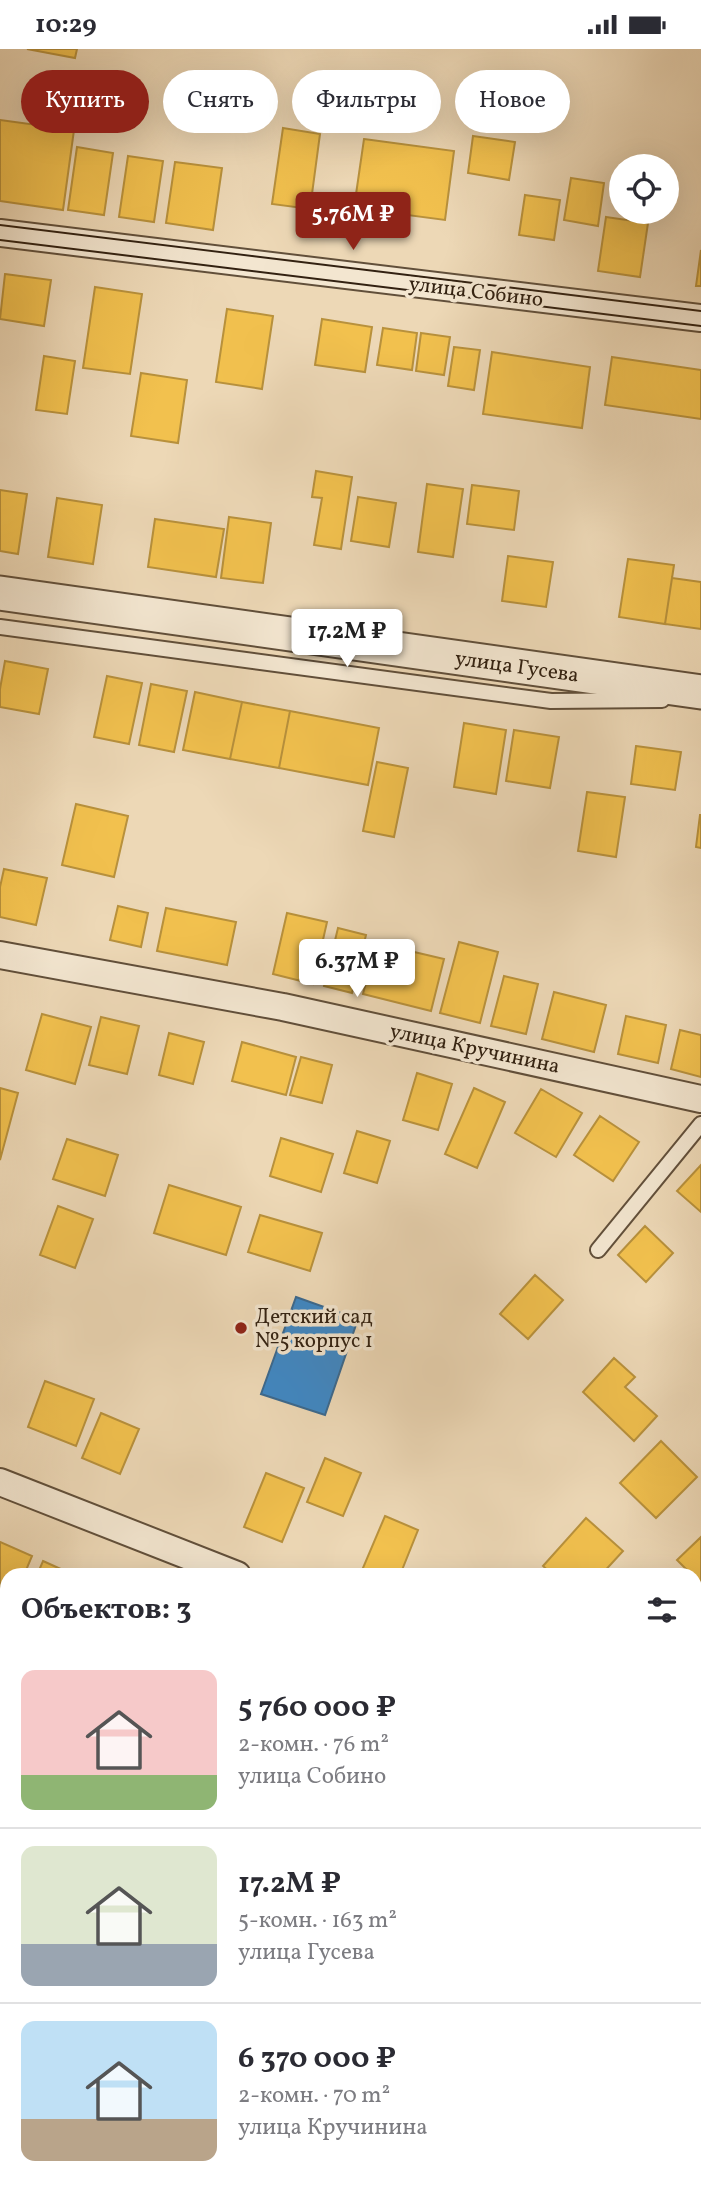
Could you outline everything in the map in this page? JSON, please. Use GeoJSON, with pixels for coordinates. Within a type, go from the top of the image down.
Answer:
{"type":"FeatureCollection","features":[{"type":"Feature","properties":{"kind":"street","name":"улица Собино"},"geometry":{"type":"LineString","coordinates":[[0,233],[701,319]]}},
{"type":"Feature","properties":{"kind":"street","name":"улица Гусева"},"geometry":{"type":"LineString","coordinates":[[0,593],[701,692]]}},
{"type":"Feature","properties":{"kind":"street","name":"улица Кручинина"},"geometry":{"type":"LineString","coordinates":[[0,955],[283,1007],[701,1099]]}},
{"type":"Feature","properties":{"kind":"street"},"geometry":{"type":"LineString","coordinates":[[0,1482],[219,1568]]}},
{"type":"Feature","properties":{"kind":"lane"},"geometry":{"type":"LineString","coordinates":[[0,627],[551,701],[629,702],[701,698]]}},
{"type":"Feature","properties":{"kind":"lane"},"geometry":{"type":"LineString","coordinates":[[598,1251],[701,1124]]}},
{"type":"Feature","properties":{"kind":"building: Жильё"},"geometry":{"type":"Polygon","coordinates":[[[27,49],[77,49],[75,58],[27,49]]]}},
{"type":"Feature","properties":{"kind":"building: Жильё"},"geometry":{"type":"Polygon","coordinates":[[[0,120],[21,123],[21,133],[74,133],[63,210],[0,201],[0,120]]]}},
{"type":"Feature","properties":{"kind":"building: Жильё"},"geometry":{"type":"Polygon","coordinates":[[[283,128],[292,129],[292,133],[320,134],[310,209],[272,204],[283,128]]]}},
{"type":"Feature","properties":{"kind":"building: Жильё"},"geometry":{"type":"Polygon","coordinates":[[[473,136],[515,142],[509,180],[468,173],[473,136]]]}},
{"type":"Feature","properties":{"kind":"building: Жильё"},"geometry":{"type":"Polygon","coordinates":[[[364,139],[454,151],[445,220],[354,208],[364,139]]]}},
{"type":"Feature","properties":{"kind":"building: Жильё"},"geometry":{"type":"Polygon","coordinates":[[[77,147],[113,153],[104,215],[68,210],[77,147]]]}},
{"type":"Feature","properties":{"kind":"building: Жильё"},"geometry":{"type":"Polygon","coordinates":[[[128,156],[163,161],[154,222],[119,217],[128,156]]]}},
{"type":"Feature","properties":{"kind":"building: Жильё"},"geometry":{"type":"Polygon","coordinates":[[[175,162],[222,168],[213,230],[166,223],[175,162]]]}},
{"type":"Feature","properties":{"kind":"building: Жильё"},"geometry":{"type":"Polygon","coordinates":[[[571,178],[604,183],[598,226],[564,220],[571,178]]]}},
{"type":"Feature","properties":{"kind":"building: Жильё"},"geometry":{"type":"Polygon","coordinates":[[[525,195],[560,200],[554,240],[519,235],[525,195]]]}},
{"type":"Feature","properties":{"kind":"building: Жильё"},"geometry":{"type":"Polygon","coordinates":[[[606,217],[609,217],[609,224],[648,224],[640,277],[598,271],[606,217]]]}},
{"type":"Feature","properties":{"kind":"building: Жильё"},"geometry":{"type":"Polygon","coordinates":[[[701,250],[701,286],[696,286],[701,250]]]}},
{"type":"Feature","properties":{"kind":"building: Жильё"},"geometry":{"type":"Polygon","coordinates":[[[5,274],[51,280],[44,326],[0,319],[5,274]]]}},
{"type":"Feature","properties":{"kind":"building: Жильё"},"geometry":{"type":"Polygon","coordinates":[[[95,287],[142,294],[130,374],[83,368],[95,287]]]}},
{"type":"Feature","properties":{"kind":"building: Жильё"},"geometry":{"type":"Polygon","coordinates":[[[227,309],[273,316],[262,389],[216,382],[227,309]]]}},
{"type":"Feature","properties":{"kind":"building: Жильё"},"geometry":{"type":"Polygon","coordinates":[[[322,319],[372,327],[365,372],[315,365],[322,319]]]}},
{"type":"Feature","properties":{"kind":"building: Жильё"},"geometry":{"type":"Polygon","coordinates":[[[383,328],[417,333],[412,370],[377,365],[383,328]]]}},
{"type":"Feature","properties":{"kind":"building: Жильё"},"geometry":{"type":"Polygon","coordinates":[[[421,333],[450,337],[444,375],[416,371],[421,333]]]}},
{"type":"Feature","properties":{"kind":"building: Жильё"},"geometry":{"type":"Polygon","coordinates":[[[454,347],[480,350],[474,390],[448,386],[454,347]]]}},
{"type":"Feature","properties":{"kind":"building: Жильё"},"geometry":{"type":"Polygon","coordinates":[[[492,352],[590,367],[582,428],[483,414],[492,352]]]}},
{"type":"Feature","properties":{"kind":"building: Жильё"},"geometry":{"type":"Polygon","coordinates":[[[44,356],[75,361],[67,414],[36,410],[44,356]]]}},
{"type":"Feature","properties":{"kind":"building: Жильё"},"geometry":{"type":"Polygon","coordinates":[[[612,357],[701,370],[701,419],[605,405],[612,357]]]}},
{"type":"Feature","properties":{"kind":"building: Жильё"},"geometry":{"type":"Polygon","coordinates":[[[141,373],[187,380],[178,443],[131,436],[141,373]]]}},
{"type":"Feature","properties":{"kind":"building: Жильё"},"geometry":{"type":"Polygon","coordinates":[[[316,471],[352,477],[341,549],[314,545],[322,498],[312,497],[316,471]]]}},
{"type":"Feature","properties":{"kind":"building: Жильё"},"geometry":{"type":"Polygon","coordinates":[[[427,484],[463,489],[453,557],[418,552],[427,484]]]}},
{"type":"Feature","properties":{"kind":"building: Жильё"},"geometry":{"type":"Polygon","coordinates":[[[472,485],[519,491],[514,530],[467,524],[472,485]]]}},
{"type":"Feature","properties":{"kind":"building: Жильё"},"geometry":{"type":"Polygon","coordinates":[[[0,490],[27,494],[18,554],[0,551],[0,490]]]}},
{"type":"Feature","properties":{"kind":"building: Жильё"},"geometry":{"type":"Polygon","coordinates":[[[358,497],[396,503],[389,547],[351,541],[358,497]]]}},
{"type":"Feature","properties":{"kind":"building: Жильё"},"geometry":{"type":"Polygon","coordinates":[[[57,498],[102,505],[93,564],[48,557],[57,498]]]}},
{"type":"Feature","properties":{"kind":"building: Жильё"},"geometry":{"type":"Polygon","coordinates":[[[229,517],[271,523],[263,583],[221,578],[229,517]]]}},
{"type":"Feature","properties":{"kind":"building: Жильё"},"geometry":{"type":"Polygon","coordinates":[[[155,519],[224,529],[216,577],[148,567],[155,519]]]}},
{"type":"Feature","properties":{"kind":"building: Жильё"},"geometry":{"type":"Polygon","coordinates":[[[508,556],[553,562],[546,607],[502,601],[508,556]]]}},
{"type":"Feature","properties":{"kind":"building: Жильё"},"geometry":{"type":"Polygon","coordinates":[[[628,559],[674,565],[665,624],[619,617],[628,559]]]}},
{"type":"Feature","properties":{"kind":"building: Жильё"},"geometry":{"type":"Polygon","coordinates":[[[672,578],[701,582],[701,629],[665,624],[672,578]]]}},
{"type":"Feature","properties":{"kind":"building: Жильё"},"geometry":{"type":"Polygon","coordinates":[[[5,661],[48,669],[39,714],[0,707],[5,661]]]}},
{"type":"Feature","properties":{"kind":"building: Жильё"},"geometry":{"type":"Polygon","coordinates":[[[107,676],[142,683],[129,744],[94,737],[107,676]]]}},
{"type":"Feature","properties":{"kind":"building: Жильё"},"geometry":{"type":"Polygon","coordinates":[[[151,684],[187,691],[174,752],[139,745],[151,684]]]}},
{"type":"Feature","properties":{"kind":"building: Жильё"},"geometry":{"type":"Polygon","coordinates":[[[195,692],[242,702],[230,759],[183,750],[195,692]]]}},
{"type":"Feature","properties":{"kind":"building: Жильё"},"geometry":{"type":"Polygon","coordinates":[[[242,702],[290,711],[279,768],[230,759],[242,702]]]}},
{"type":"Feature","properties":{"kind":"building: Жильё"},"geometry":{"type":"Polygon","coordinates":[[[290,711],[379,728],[368,785],[279,768],[290,711]]]}},
{"type":"Feature","properties":{"kind":"building: Жильё"},"geometry":{"type":"Polygon","coordinates":[[[464,723],[506,730],[496,794],[454,787],[464,723]]]}},
{"type":"Feature","properties":{"kind":"building: Жильё"},"geometry":{"type":"Polygon","coordinates":[[[514,730],[559,737],[550,788],[506,781],[514,730]]]}},
{"type":"Feature","properties":{"kind":"building: Жильё"},"geometry":{"type":"Polygon","coordinates":[[[636,746],[681,752],[675,790],[631,784],[636,746]]]}},
{"type":"Feature","properties":{"kind":"building: Жильё"},"geometry":{"type":"Polygon","coordinates":[[[377,762],[408,768],[394,837],[363,831],[377,762]]]}},
{"type":"Feature","properties":{"kind":"building: Жильё"},"geometry":{"type":"Polygon","coordinates":[[[587,792],[625,797],[616,857],[578,851],[587,792]]]}},
{"type":"Feature","properties":{"kind":"building: Жильё"},"geometry":{"type":"Polygon","coordinates":[[[76,804],[128,816],[114,877],[62,865],[76,804]]]}},
{"type":"Feature","properties":{"kind":"building: Жильё"},"geometry":{"type":"Polygon","coordinates":[[[701,815],[701,848],[696,847],[701,815]]]}},
{"type":"Feature","properties":{"kind":"building: Жильё"},"geometry":{"type":"Polygon","coordinates":[[[4,869],[47,878],[36,925],[0,917],[0,887],[4,869]]]}},
{"type":"Feature","properties":{"kind":"building: Жильё"},"geometry":{"type":"Polygon","coordinates":[[[118,906],[148,913],[141,947],[110,940],[118,906]]]}},
{"type":"Feature","properties":{"kind":"building: Жильё"},"geometry":{"type":"Polygon","coordinates":[[[166,908],[236,922],[227,965],[157,951],[166,908]]]}},
{"type":"Feature","properties":{"kind":"building: Жильё"},"geometry":{"type":"Polygon","coordinates":[[[287,913],[327,922],[313,984],[273,974],[287,913]]]}},
{"type":"Feature","properties":{"kind":"building: Жильё"},"geometry":{"type":"Polygon","coordinates":[[[338,928],[366,935],[352,993],[324,986],[338,928]]]}},
{"type":"Feature","properties":{"kind":"building: Жильё"},"geometry":{"type":"Polygon","coordinates":[[[459,942],[498,952],[480,1023],[440,1013],[459,942]]]}},
{"type":"Feature","properties":{"kind":"building: Жильё"},"geometry":{"type":"Polygon","coordinates":[[[376,943],[444,959],[431,1011],[363,994],[376,943]]]}},
{"type":"Feature","properties":{"kind":"building: Жильё"},"geometry":{"type":"Polygon","coordinates":[[[504,976],[538,984],[526,1034],[491,1026],[504,976]]]}},
{"type":"Feature","properties":{"kind":"building: Жильё"},"geometry":{"type":"Polygon","coordinates":[[[554,992],[606,1005],[594,1052],[542,1039],[554,992]]]}},
{"type":"Feature","properties":{"kind":"building: Жильё"},"geometry":{"type":"Polygon","coordinates":[[[42,1014],[91,1027],[75,1084],[26,1070],[42,1014]]]}},
{"type":"Feature","properties":{"kind":"building: Жильё"},"geometry":{"type":"Polygon","coordinates":[[[626,1016],[666,1025],[658,1063],[618,1054],[626,1016]]]}},
{"type":"Feature","properties":{"kind":"building: Жильё"},"geometry":{"type":"Polygon","coordinates":[[[101,1017],[139,1026],[127,1074],[89,1065],[101,1017]]]}},
{"type":"Feature","properties":{"kind":"building: Жильё"},"geometry":{"type":"Polygon","coordinates":[[[680,1030],[701,1035],[701,1077],[671,1069],[680,1030]]]}},
{"type":"Feature","properties":{"kind":"building: Жильё"},"geometry":{"type":"Polygon","coordinates":[[[169,1033],[204,1042],[193,1084],[159,1075],[169,1033]]]}},
{"type":"Feature","properties":{"kind":"building: Жильё"},"geometry":{"type":"Polygon","coordinates":[[[242,1042],[296,1057],[286,1095],[232,1081],[242,1042]]]}},
{"type":"Feature","properties":{"kind":"building: Жильё"},"geometry":{"type":"Polygon","coordinates":[[[301,1057],[332,1065],[322,1103],[290,1095],[301,1057]]]}},
{"type":"Feature","properties":{"kind":"building: Жильё"},"geometry":{"type":"Polygon","coordinates":[[[417,1073],[452,1084],[438,1130],[403,1120],[417,1073]]]}},
{"type":"Feature","properties":{"kind":"building: Жильё"},"geometry":{"type":"Polygon","coordinates":[[[0,1088],[18,1093],[0,1160],[0,1088]]]}},
{"type":"Feature","properties":{"kind":"building: Жильё"},"geometry":{"type":"Polygon","coordinates":[[[474,1088],[505,1102],[477,1168],[445,1154],[474,1088]]]}},
{"type":"Feature","properties":{"kind":"building: Жильё"},"geometry":{"type":"Polygon","coordinates":[[[541,1089],[582,1113],[556,1157],[515,1133],[541,1089]]]}},
{"type":"Feature","properties":{"kind":"building: Жильё"},"geometry":{"type":"Polygon","coordinates":[[[600,1116],[639,1142],[613,1181],[574,1155],[600,1116]]]}},
{"type":"Feature","properties":{"kind":"building: Жильё"},"geometry":{"type":"Polygon","coordinates":[[[357,1131],[390,1141],[377,1183],[344,1173],[357,1131]]]}},
{"type":"Feature","properties":{"kind":"building: Жильё"},"geometry":{"type":"Polygon","coordinates":[[[281,1138],[333,1154],[321,1192],[270,1176],[281,1138]]]}},
{"type":"Feature","properties":{"kind":"building: Жильё"},"geometry":{"type":"Polygon","coordinates":[[[67,1139],[118,1155],[105,1196],[53,1179],[67,1139]]]}},
{"type":"Feature","properties":{"kind":"building: Жильё"},"geometry":{"type":"Polygon","coordinates":[[[701,1165],[701,1212],[677,1191],[701,1165]]]}},
{"type":"Feature","properties":{"kind":"building: Жильё"},"geometry":{"type":"Polygon","coordinates":[[[169,1185],[241,1207],[226,1255],[154,1233],[169,1185]]]}},
{"type":"Feature","properties":{"kind":"building: Жильё"},"geometry":{"type":"Polygon","coordinates":[[[58,1206],[93,1219],[75,1268],[40,1255],[58,1206]]]}},
{"type":"Feature","properties":{"kind":"building: Жильё"},"geometry":{"type":"Polygon","coordinates":[[[260,1215],[322,1233],[310,1271],[248,1252],[260,1215]]]}},
{"type":"Feature","properties":{"kind":"building: Жильё"},"geometry":{"type":"Polygon","coordinates":[[[645,1226],[673,1253],[646,1282],[618,1255],[645,1226]]]}},
{"type":"Feature","properties":{"kind":"building: Жильё"},"geometry":{"type":"Polygon","coordinates":[[[535,1275],[563,1300],[528,1339],[500,1314],[535,1275]]]}},
{"type":"Feature","properties":{"kind":"building: Жильё"},"geometry":{"type":"Polygon","coordinates":[[[614,1358],[635,1377],[625,1387],[657,1416],[634,1441],[583,1392],[614,1358]]]}},
{"type":"Feature","properties":{"kind":"building: Жильё"},"geometry":{"type":"Polygon","coordinates":[[[45,1381],[94,1399],[76,1446],[28,1427],[45,1381]]]}},
{"type":"Feature","properties":{"kind":"building: Жильё"},"geometry":{"type":"Polygon","coordinates":[[[101,1413],[139,1429],[120,1474],[82,1458],[101,1413]]]}},
{"type":"Feature","properties":{"kind":"building: Жильё"},"geometry":{"type":"Polygon","coordinates":[[[661,1441],[697,1477],[656,1518],[620,1483],[661,1441]]]}},
{"type":"Feature","properties":{"kind":"building: Жильё"},"geometry":{"type":"Polygon","coordinates":[[[325,1458],[361,1473],[343,1516],[307,1502],[325,1458]]]}},
{"type":"Feature","properties":{"kind":"building: Жильё"},"geometry":{"type":"Polygon","coordinates":[[[266,1473],[304,1488],[282,1542],[244,1527],[266,1473]]]}},
{"type":"Feature","properties":{"kind":"building: Жильё"},"geometry":{"type":"Polygon","coordinates":[[[385,1516],[418,1530],[403,1568],[363,1568],[385,1516]]]}},
{"type":"Feature","properties":{"kind":"building: Жильё"},"geometry":{"type":"Polygon","coordinates":[[[586,1518],[623,1551],[607,1568],[543,1566],[586,1518]]]}},
{"type":"Feature","properties":{"kind":"building: Жильё"},"geometry":{"type":"Polygon","coordinates":[[[701,1537],[701,1568],[685,1568],[677,1560],[701,1537]]]}},
{"type":"Feature","properties":{"kind":"building: Жильё"},"geometry":{"type":"Polygon","coordinates":[[[0,1542],[32,1556],[27,1568],[0,1568],[0,1542]]]}},
{"type":"Feature","properties":{"kind":"building: Жильё"},"geometry":{"type":"Polygon","coordinates":[[[43,1561],[58,1568],[40,1568],[43,1561]]]}},
{"type":"Feature","properties":{"kind":"building: Школы"},"geometry":{"type":"Polygon","coordinates":[[[296,1297],[358,1319],[325,1415],[261,1394],[296,1297]]]}},
{"type":"Feature","properties":{"kind":"tram line"},"geometry":{"type":"LineString","coordinates":[[0,225],[701,311]]}},
{"type":"Feature","properties":{"kind":"tram line"},"geometry":{"type":"LineString","coordinates":[[0,240],[701,326]]}},
{"type":"Feature","properties":{"kind":"place","name":"Детский сад №5 корпус 1"},"geometry":{"type":"Point","coordinates":[241,1328]}}]}
